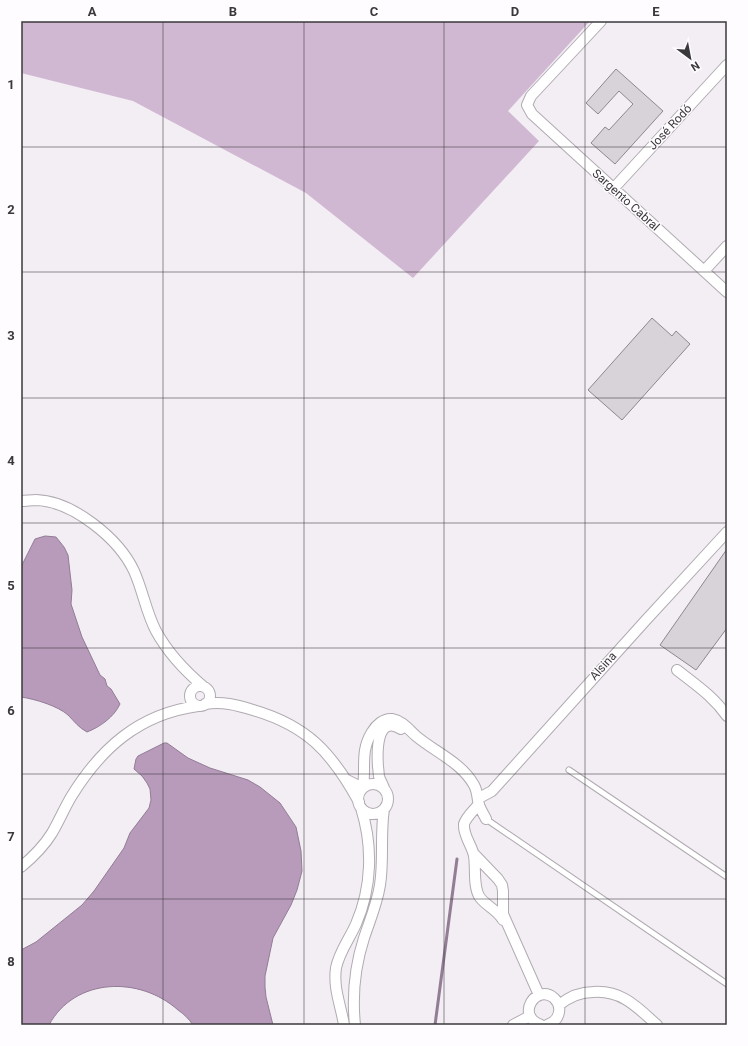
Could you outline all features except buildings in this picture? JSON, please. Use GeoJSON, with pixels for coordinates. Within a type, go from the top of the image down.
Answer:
{"type":"FeatureCollection","features":[{"type":"Feature","properties":{"kind":"street","name":"Sargento Cabral"},"geometry":{"type":"LineString","coordinates":[[601,21],[531,96],[527,105],[532,114],[727,292]]}},
{"type":"Feature","properties":{"kind":"street","name":"José Rodó"},"geometry":{"type":"LineString","coordinates":[[613,189],[727,65]]}},
{"type":"Feature","properties":{"kind":"street"},"geometry":{"type":"LineString","coordinates":[[704,271],[727,246]]}},
{"type":"Feature","properties":{"kind":"street"},"geometry":{"type":"LineString","coordinates":[[21,502],[35,500],[56,504],[83,517],[108,536],[125,556],[133,569],[140,584],[149,616],[157,632],[176,660],[188,674],[222,702],[266,714],[296,728],[319,746],[338,767],[347,780],[360,805],[364,817],[369,854],[368,882],[362,910],[336,967],[336,987],[344,1025]]}},
{"type":"Feature","properties":{"kind":"street","name":"Alsina"},"geometry":{"type":"LineString","coordinates":[[474,854],[464,830],[464,823],[479,801],[492,791],[601,668],[727,532]]}},
{"type":"Feature","properties":{"kind":"street"},"geometry":{"type":"LineString","coordinates":[[676,670],[702,688],[716,701],[727,716]]}},
{"type":"Feature","properties":{"kind":"street"},"geometry":{"type":"LineString","coordinates":[[177,710],[183,705],[190,695],[194,688],[200,686],[207,690],[209,700],[202,705],[193,703],[190,695],[191,680],[188,674]]}},
{"type":"Feature","properties":{"kind":"street"},"geometry":{"type":"LineString","coordinates":[[21,867],[31,858],[52,833],[71,797],[95,762],[106,750],[126,734],[158,716],[177,710],[222,702]]}},
{"type":"Feature","properties":{"kind":"street"},"geometry":{"type":"LineString","coordinates":[[416,736],[406,733],[394,726],[387,727],[380,734],[377,756],[379,778],[389,796],[389,801],[384,809],[377,814],[368,813],[360,805],[360,792],[363,788],[365,748],[377,725],[386,720],[392,719],[408,728],[416,736],[456,764],[474,785],[486,819]]}},
{"type":"Feature","properties":{"kind":"street"},"geometry":{"type":"LineString","coordinates":[[347,780],[363,788]]}},
{"type":"Feature","properties":{"kind":"street"},"geometry":{"type":"LineString","coordinates":[[363,788],[371,784],[376,784],[384,788]]}},
{"type":"Feature","properties":{"kind":"street"},"geometry":{"type":"LineString","coordinates":[[355,1025],[354,998],[359,956],[377,901],[380,885],[384,809]]}},
{"type":"Feature","properties":{"kind":"street"},"geometry":{"type":"LineString","coordinates":[[474,854],[478,896],[501,915],[539,995]]}},
{"type":"Feature","properties":{"kind":"street"},"geometry":{"type":"LineString","coordinates":[[474,854],[502,885],[503,914],[506,925]]}},
{"type":"Feature","properties":{"kind":"street"},"geometry":{"type":"LineString","coordinates":[[344,948],[359,956]]}},
{"type":"Feature","properties":{"kind":"street"},"geometry":{"type":"LineString","coordinates":[[559,1005],[567,998],[583,992],[610,992],[629,1001],[657,1025]]}},
{"type":"Feature","properties":{"kind":"street"},"geometry":{"type":"LineString","coordinates":[[541,1025],[530,1016],[529,1006],[534,998],[544,994],[553,997],[559,1005],[559,1016],[556,1020],[547,1025]]}},
{"type":"Feature","properties":{"kind":"street"},"geometry":{"type":"LineString","coordinates":[[338,999],[354,998]]}},
{"type":"Feature","properties":{"kind":"street"},"geometry":{"type":"LineString","coordinates":[[514,1025],[530,1016]]}},
{"type":"Feature","properties":{"kind":"lane"},"geometry":{"type":"LineString","coordinates":[[569,770],[727,877]]}},
{"type":"Feature","properties":{"kind":"lane"},"geometry":{"type":"LineString","coordinates":[[486,819],[727,984]]}},
{"type":"Feature","properties":{"kind":"shaded area"},"geometry":{"type":"Polygon","coordinates":[[[21,21],[590,21],[508,111],[539,141],[413,278],[306,193],[133,101],[21,73],[21,21]]]}},
{"type":"Feature","properties":{"kind":"shaded area"},"geometry":{"type":"Polygon","coordinates":[[[45,536],[56,537],[68,555],[72,590],[71,604],[82,637],[100,675],[105,679],[107,686],[111,689],[120,704],[106,721],[87,732],[64,712],[39,701],[21,697],[21,567],[35,539],[45,536]]]}},
{"type":"Feature","properties":{"kind":"shaded area"},"geometry":{"type":"Polygon","coordinates":[[[164,743],[167,743],[188,758],[210,768],[248,780],[260,787],[280,803],[296,827],[301,851],[302,871],[291,905],[273,938],[265,976],[266,997],[273,1025],[193,1025],[182,1013],[163,999],[145,991],[127,987],[109,987],[91,990],[75,998],[60,1009],[49,1025],[21,1025],[21,950],[36,942],[82,905],[94,891],[124,848],[130,833],[149,808],[151,800],[150,789],[147,783],[134,769],[136,759],[138,756],[164,743]]]}},
{"type":"Feature","properties":{"kind":"waterway"},"geometry":{"type":"LineString","coordinates":[[435,1025],[457,859]]}}]}
